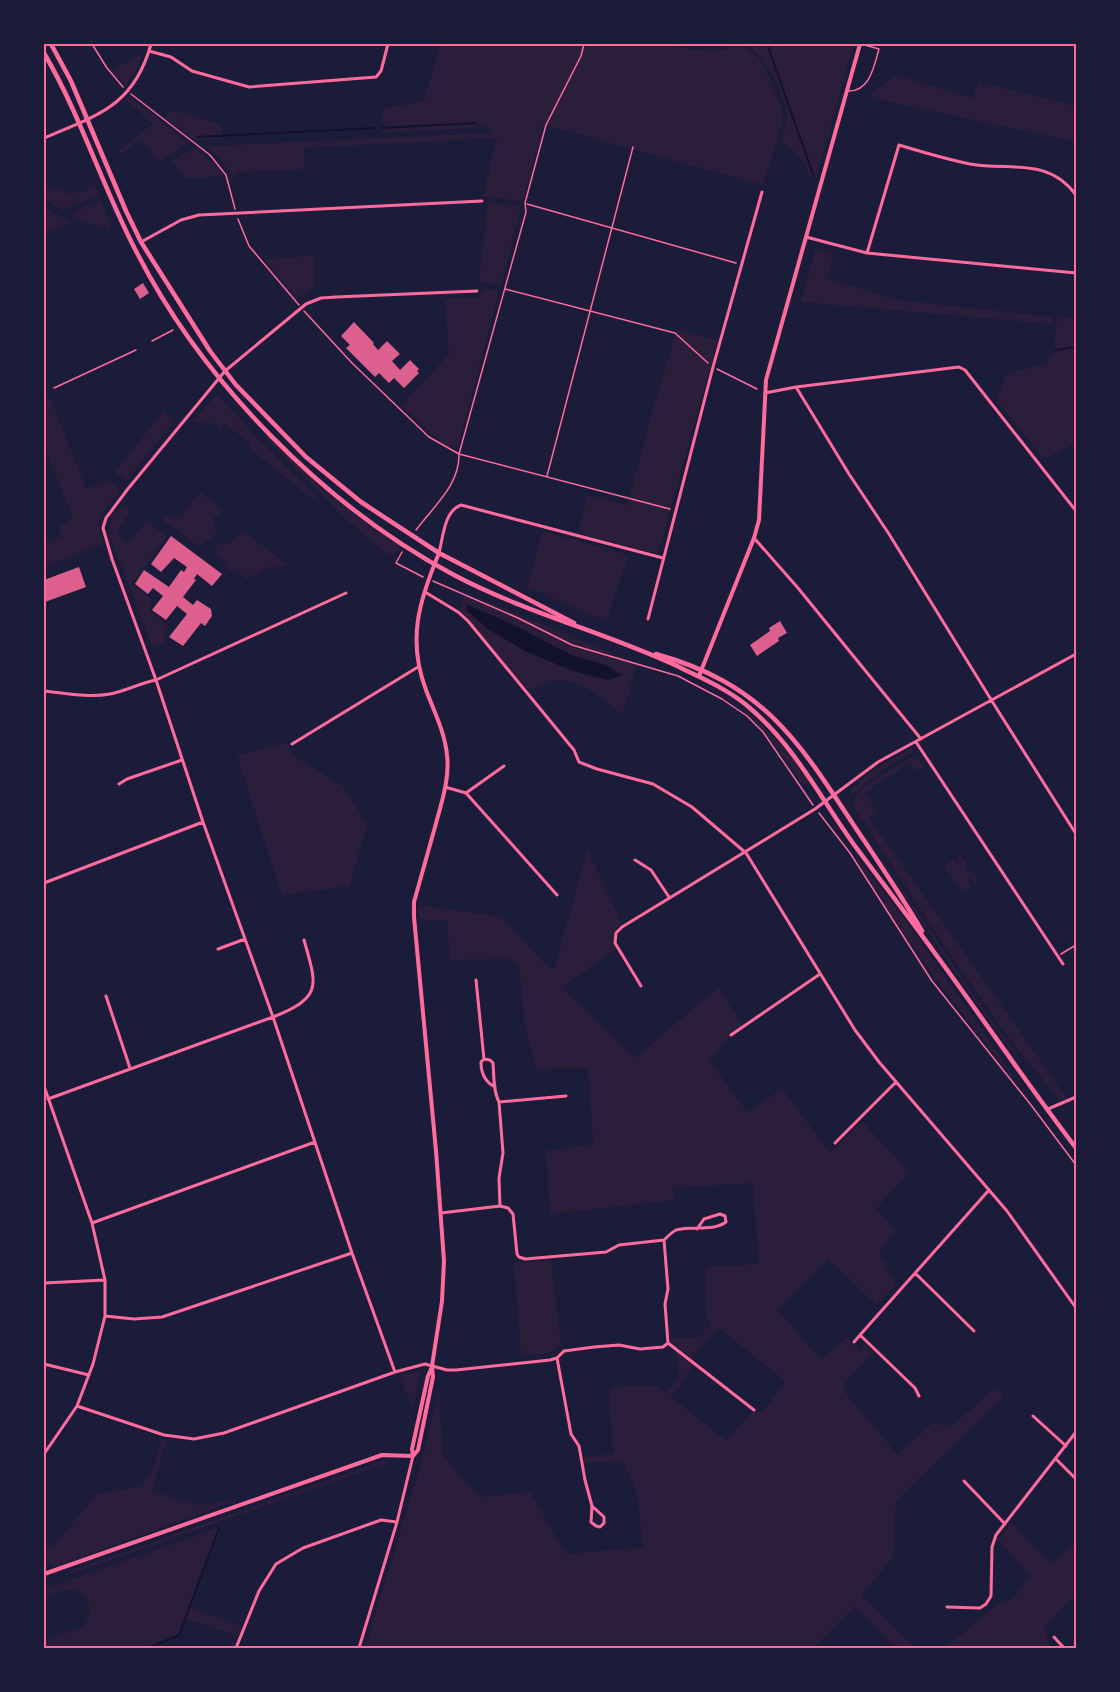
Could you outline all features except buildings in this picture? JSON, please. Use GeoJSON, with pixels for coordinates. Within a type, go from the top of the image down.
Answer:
{"type":"FeatureCollection","features":[{"type":"Feature","properties":{"kind":"main road"},"geometry":{"type":"LineString","coordinates":[[51,44],[71,81],[141,242],[172,293],[225,371],[269,420],[329,477],[378,514],[439,553],[576,624],[643,650],[702,669],[748,696],[775,718],[803,750],[908,907],[934,952]]}},
{"type":"Feature","properties":{"kind":"main road"},"geometry":{"type":"LineString","coordinates":[[44,53],[63,85],[110,198],[152,283],[218,379],[256,421],[329,490],[364,518],[434,564],[499,596],[561,622],[576,624]]}},
{"type":"Feature","properties":{"kind":"main road"},"geometry":{"type":"LineString","coordinates":[[643,650],[699,676],[743,702],[769,725],[800,762],[852,842],[1077,1148]]}},
{"type":"Feature","properties":{"kind":"street"},"geometry":{"type":"LineString","coordinates":[[44,138],[87,120],[115,104],[128,92],[141,74],[151,44]]}},
{"type":"Feature","properties":{"kind":"street"},"geometry":{"type":"LineString","coordinates":[[149,51],[177,60],[192,71],[249,87],[376,78],[381,71],[388,44]]}},
{"type":"Feature","properties":{"kind":"street"},"geometry":{"type":"LineString","coordinates":[[699,676],[754,538],[761,508],[766,380],[860,44]]}},
{"type":"Feature","properties":{"kind":"street"},"geometry":{"type":"LineString","coordinates":[[867,253],[898,145],[971,164],[1039,170],[1062,179],[1077,195]]}},
{"type":"Feature","properties":{"kind":"street"},"geometry":{"type":"LineString","coordinates":[[648,619],[713,367],[762,192]]}},
{"type":"Feature","properties":{"kind":"street"},"geometry":{"type":"LineString","coordinates":[[141,242],[188,217],[482,201]]}},
{"type":"Feature","properties":{"kind":"street"},"geometry":{"type":"LineString","coordinates":[[806,237],[867,253],[1077,273]]}},
{"type":"Feature","properties":{"kind":"street"},"geometry":{"type":"LineString","coordinates":[[395,1372],[106,540],[104,522],[127,490],[225,371],[301,307],[312,301],[328,297],[477,291]]}},
{"type":"Feature","properties":{"kind":"street"},"geometry":{"type":"LineString","coordinates":[[765,393],[796,387],[959,367],[965,370],[1077,511]]}},
{"type":"Feature","properties":{"kind":"street"},"geometry":{"type":"LineString","coordinates":[[796,387],[1077,834]]}},
{"type":"Feature","properties":{"kind":"street"},"geometry":{"type":"LineString","coordinates":[[359,1648],[397,1522],[413,1456],[418,1450],[433,1377],[432,1366],[442,1301],[444,1261],[441,1213],[414,917],[414,902],[445,787],[447,754],[441,730],[418,667],[415,630],[428,579],[439,553],[448,518],[454,508],[461,505],[663,558]]}},
{"type":"Feature","properties":{"kind":"street"},"geometry":{"type":"LineString","coordinates":[[754,538],[921,739]]}},
{"type":"Feature","properties":{"kind":"street"},"geometry":{"type":"LineString","coordinates":[[425,592],[458,612],[468,621],[574,750],[579,762],[653,784],[692,807],[746,853],[855,1030],[896,1082],[1011,1216],[1077,1308]]}},
{"type":"Feature","properties":{"kind":"street"},"geometry":{"type":"LineString","coordinates":[[44,691],[77,695],[111,694],[142,682],[156,680],[346,593]]}},
{"type":"Feature","properties":{"kind":"street"},"geometry":{"type":"LineString","coordinates":[[641,986],[615,943],[616,933],[622,927],[815,809],[878,762],[1077,654]]}},
{"type":"Feature","properties":{"kind":"street"},"geometry":{"type":"LineString","coordinates":[[292,744],[418,667]]}},
{"type":"Feature","properties":{"kind":"street"},"geometry":{"type":"LineString","coordinates":[[916,742],[1063,964]]}},
{"type":"Feature","properties":{"kind":"street"},"geometry":{"type":"LineString","coordinates":[[119,784],[127,779],[182,760]]}},
{"type":"Feature","properties":{"kind":"street"},"geometry":{"type":"LineString","coordinates":[[466,793],[504,766]]}},
{"type":"Feature","properties":{"kind":"street"},"geometry":{"type":"LineString","coordinates":[[445,787],[466,793],[557,895]]}},
{"type":"Feature","properties":{"kind":"street"},"geometry":{"type":"LineString","coordinates":[[44,883],[203,822]]}},
{"type":"Feature","properties":{"kind":"street"},"geometry":{"type":"LineString","coordinates":[[635,860],[651,870],[669,897]]}},
{"type":"Feature","properties":{"kind":"street"},"geometry":{"type":"LineString","coordinates":[[218,949],[245,939]]}},
{"type":"Feature","properties":{"kind":"street"},"geometry":{"type":"LineString","coordinates":[[48,1099],[273,1017],[305,1001],[313,990],[314,977],[304,940]]}},
{"type":"Feature","properties":{"kind":"street"},"geometry":{"type":"LineString","coordinates":[[731,1035],[820,974]]}},
{"type":"Feature","properties":{"kind":"street"},"geometry":{"type":"LineString","coordinates":[[476,980],[484,1059],[481,1062],[482,1073],[495,1087]]}},
{"type":"Feature","properties":{"kind":"street"},"geometry":{"type":"LineString","coordinates":[[106,996],[130,1068]]}},
{"type":"Feature","properties":{"kind":"street"},"geometry":{"type":"LineString","coordinates":[[484,1059],[493,1063],[496,1096],[499,1102],[503,1154],[499,1178],[500,1206]]}},
{"type":"Feature","properties":{"kind":"street"},"geometry":{"type":"LineString","coordinates":[[835,1143],[896,1082]]}},
{"type":"Feature","properties":{"kind":"street"},"geometry":{"type":"LineString","coordinates":[[44,1086],[92,1223],[105,1280],[105,1316],[89,1375],[77,1406],[44,1454]]}},
{"type":"Feature","properties":{"kind":"street"},"geometry":{"type":"LineString","coordinates":[[499,1102],[567,1096]]}},
{"type":"Feature","properties":{"kind":"street"},"geometry":{"type":"LineString","coordinates":[[1048,1109],[1077,1097]]}},
{"type":"Feature","properties":{"kind":"street"},"geometry":{"type":"LineString","coordinates":[[92,1223],[315,1142]]}},
{"type":"Feature","properties":{"kind":"street"},"geometry":{"type":"LineString","coordinates":[[854,1342],[989,1190]]}},
{"type":"Feature","properties":{"kind":"street"},"geometry":{"type":"LineString","coordinates":[[441,1213],[500,1206],[508,1208],[513,1214],[517,1254],[525,1258],[606,1252],[619,1245],[664,1240],[675,1230],[697,1229],[720,1226],[726,1222],[725,1216],[720,1214],[704,1219],[697,1229]]}},
{"type":"Feature","properties":{"kind":"street"},"geometry":{"type":"LineString","coordinates":[[664,1240],[668,1289],[665,1304],[668,1343],[754,1410]]}},
{"type":"Feature","properties":{"kind":"street"},"geometry":{"type":"LineString","coordinates":[[105,1316],[134,1319],[162,1317],[352,1253]]}},
{"type":"Feature","properties":{"kind":"street"},"geometry":{"type":"LineString","coordinates":[[915,1273],[974,1331]]}},
{"type":"Feature","properties":{"kind":"street"},"geometry":{"type":"LineString","coordinates":[[44,1283],[105,1280]]}},
{"type":"Feature","properties":{"kind":"street"},"geometry":{"type":"LineString","coordinates":[[860,1335],[915,1388],[919,1396]]}},
{"type":"Feature","properties":{"kind":"street"},"geometry":{"type":"LineString","coordinates":[[77,1406],[164,1435],[194,1439],[224,1433],[395,1372],[425,1364],[456,1370],[526,1364],[557,1358],[564,1351],[574,1349],[619,1345],[640,1349],[663,1347],[668,1343]]}},
{"type":"Feature","properties":{"kind":"street"},"geometry":{"type":"LineString","coordinates":[[557,1358],[571,1434],[579,1446],[592,1506],[591,1522],[600,1527],[604,1522],[604,1517],[592,1506]]}},
{"type":"Feature","properties":{"kind":"street"},"geometry":{"type":"LineString","coordinates":[[44,1364],[89,1375]]}},
{"type":"Feature","properties":{"kind":"street"},"geometry":{"type":"LineString","coordinates":[[1033,1416],[1066,1446]]}},
{"type":"Feature","properties":{"kind":"street"},"geometry":{"type":"LineString","coordinates":[[947,1607],[980,1608],[986,1604],[991,1596],[992,1547],[996,1535],[1077,1432]]}},
{"type":"Feature","properties":{"kind":"street"},"geometry":{"type":"LineString","coordinates":[[44,1574],[382,1455],[413,1456]]}},
{"type":"Feature","properties":{"kind":"street"},"geometry":{"type":"LineString","coordinates":[[1056,1459],[1077,1479]]}},
{"type":"Feature","properties":{"kind":"street"},"geometry":{"type":"LineString","coordinates":[[964,1482],[1005,1524]]}},
{"type":"Feature","properties":{"kind":"street"},"geometry":{"type":"LineString","coordinates":[[236,1648],[259,1591],[276,1564],[303,1548],[381,1520],[397,1522]]}},
{"type":"Feature","properties":{"kind":"street"},"geometry":{"type":"LineString","coordinates":[[1054,1637],[1064,1648]]}},
{"type":"Feature","properties":{"kind":"lane"},"geometry":{"type":"LineString","coordinates":[[847,91],[855,92],[864,86],[871,76],[879,49],[860,44]]}},
{"type":"Feature","properties":{"kind":"path"},"geometry":{"type":"LineString","coordinates":[[92,44],[107,68],[128,92],[210,155],[226,175],[236,213],[249,246],[352,363],[429,437],[459,454],[675,510]]}},
{"type":"Feature","properties":{"kind":"path"},"geometry":{"type":"LineString","coordinates":[[414,532],[451,484],[459,466],[459,454],[526,212],[525,203],[546,125],[581,56],[584,44]]}},
{"type":"Feature","properties":{"kind":"path"},"geometry":{"type":"LineString","coordinates":[[547,477],[633,147]]}},
{"type":"Feature","properties":{"kind":"path"},"geometry":{"type":"LineString","coordinates":[[525,203],[742,264]]}},
{"type":"Feature","properties":{"kind":"path"},"geometry":{"type":"LineString","coordinates":[[504,289],[675,333],[713,367],[757,389]]}},
{"type":"Feature","properties":{"kind":"path"},"geometry":{"type":"LineString","coordinates":[[152,341],[173,330]]}},
{"type":"Feature","properties":{"kind":"path"},"geometry":{"type":"LineString","coordinates":[[54,388],[136,350]]}},
{"type":"Feature","properties":{"kind":"path"},"geometry":{"type":"LineString","coordinates":[[404,549],[396,563],[428,579],[573,645],[678,676],[722,699],[747,716],[763,732],[815,809],[850,853],[932,981],[1077,1165]]}},
{"type":"Feature","properties":{"kind":"path"},"geometry":{"type":"LineString","coordinates":[[1058,957],[1077,945]]}},
{"type":"Feature","properties":{"kind":"shaded area"},"geometry":{"type":"Polygon","coordinates":[[[440,44],[661,44],[703,51],[721,51],[735,46],[745,48],[761,60],[780,102],[783,119],[762,185],[548,126],[543,126],[523,202],[483,196],[497,138],[304,148],[305,169],[236,172],[230,179],[231,174],[208,148],[209,146],[492,133],[487,127],[383,133],[382,109],[424,101],[440,44]]]}},
{"type":"Feature","properties":{"kind":"shaded area"},"geometry":{"type":"Polygon","coordinates":[[[744,44],[854,44],[816,179],[811,179],[799,157],[781,141],[787,121],[783,98],[767,66],[752,49],[744,44]]]}},
{"type":"Feature","properties":{"kind":"shaded area"},"geometry":{"type":"Polygon","coordinates":[[[142,54],[135,72],[125,86],[111,70],[142,54]]]}},
{"type":"Feature","properties":{"kind":"shaded area"},"geometry":{"type":"Polygon","coordinates":[[[895,75],[973,98],[978,82],[1076,106],[1076,142],[867,97],[895,75]]]}},
{"type":"Feature","properties":{"kind":"shaded area"},"geometry":{"type":"Polygon","coordinates":[[[129,96],[187,144],[159,162],[141,139],[122,154],[118,151],[153,124],[125,99],[129,96]]]}},
{"type":"Feature","properties":{"kind":"shaded area"},"geometry":{"type":"Polygon","coordinates":[[[172,110],[221,124],[222,138],[195,140],[164,117],[172,110]]]}},
{"type":"Feature","properties":{"kind":"shaded area"},"geometry":{"type":"Polygon","coordinates":[[[195,148],[225,176],[186,179],[171,161],[195,148]]]}},
{"type":"Feature","properties":{"kind":"shaded area"},"geometry":{"type":"Polygon","coordinates":[[[94,184],[99,195],[63,210],[44,200],[44,191],[53,187],[67,193],[86,192],[94,184]]]}},
{"type":"Feature","properties":{"kind":"shaded area"},"geometry":{"type":"Polygon","coordinates":[[[100,200],[112,227],[108,230],[71,217],[73,213],[100,200]]]}},
{"type":"Feature","properties":{"kind":"shaded area"},"geometry":{"type":"Polygon","coordinates":[[[488,203],[521,206],[501,286],[479,281],[488,203]]]}},
{"type":"Feature","properties":{"kind":"shaded area"},"geometry":{"type":"Polygon","coordinates":[[[44,207],[72,223],[44,234],[44,207]]]}},
{"type":"Feature","properties":{"kind":"shaded area"},"geometry":{"type":"Polygon","coordinates":[[[816,248],[834,253],[827,278],[897,300],[1051,317],[1051,324],[801,302],[816,248]]]}},
{"type":"Feature","properties":{"kind":"shaded area"},"geometry":{"type":"Polygon","coordinates":[[[314,255],[315,286],[297,298],[264,260],[314,255]]]}},
{"type":"Feature","properties":{"kind":"shaded area"},"geometry":{"type":"Polygon","coordinates":[[[485,288],[499,291],[458,448],[445,446],[401,406],[449,354],[445,299],[480,297],[485,288]]]}},
{"type":"Feature","properties":{"kind":"shaded area"},"geometry":{"type":"Polygon","coordinates":[[[1057,317],[1076,319],[1076,443],[1044,459],[996,400],[1007,374],[1047,363],[1054,351],[1057,317]]]}},
{"type":"Feature","properties":{"kind":"shaded area"},"geometry":{"type":"Polygon","coordinates":[[[677,329],[718,340],[658,554],[578,533],[588,495],[627,505],[677,329]]]}},
{"type":"Feature","properties":{"kind":"shaded area"},"geometry":{"type":"Polygon","coordinates":[[[217,394],[320,501],[318,503],[251,450],[250,443],[223,423],[223,430],[213,423],[196,423],[193,420],[217,394]]]}},
{"type":"Feature","properties":{"kind":"shaded area"},"geometry":{"type":"Polygon","coordinates":[[[44,398],[51,399],[86,489],[109,480],[119,488],[99,524],[103,544],[44,567],[44,543],[62,536],[58,526],[71,520],[72,515],[44,447],[44,398]]]}},
{"type":"Feature","properties":{"kind":"shaded area"},"geometry":{"type":"Polygon","coordinates":[[[164,410],[173,423],[126,481],[115,472],[164,410]]]}},
{"type":"Feature","properties":{"kind":"shaded area"},"geometry":{"type":"Polygon","coordinates":[[[267,436],[322,488],[359,518],[399,545],[398,550],[393,555],[386,553],[349,522],[266,438],[267,436]]]}},
{"type":"Feature","properties":{"kind":"shaded area"},"geometry":{"type":"Polygon","coordinates":[[[200,492],[225,511],[214,517],[216,535],[199,547],[163,520],[165,517],[182,516],[200,492]]]}},
{"type":"Feature","properties":{"kind":"shaded area"},"geometry":{"type":"Polygon","coordinates":[[[122,505],[131,510],[116,533],[128,544],[146,521],[167,536],[132,584],[151,599],[150,611],[169,626],[164,633],[166,642],[152,646],[109,534],[111,517],[122,505]]]}},
{"type":"Feature","properties":{"kind":"shaded area"},"geometry":{"type":"Polygon","coordinates":[[[243,531],[288,567],[270,567],[246,579],[238,572],[228,570],[214,548],[216,545],[230,543],[243,531]]]}},
{"type":"Feature","properties":{"kind":"shaded area"},"geometry":{"type":"Polygon","coordinates":[[[542,531],[629,555],[606,621],[527,587],[542,531]]]}},
{"type":"Feature","properties":{"kind":"shaded area"},"geometry":{"type":"Polygon","coordinates":[[[465,594],[637,663],[623,715],[592,691],[575,683],[556,681],[528,689],[458,612],[465,594]],[[468,605],[488,629],[525,651],[584,675],[608,680],[621,675],[587,659],[571,655],[518,627],[468,605]]]}},
{"type":"Feature","properties":{"kind":"shaded area"},"geometry":{"type":"Polygon","coordinates":[[[468,605],[518,627],[571,655],[606,665],[622,675],[608,680],[568,669],[525,651],[488,629],[466,610],[468,605]]]}},
{"type":"Feature","properties":{"kind":"shaded area"},"geometry":{"type":"Polygon","coordinates":[[[701,683],[750,714],[787,751],[810,782],[802,785],[770,739],[748,715],[701,683]]]}},
{"type":"Feature","properties":{"kind":"shaded area"},"geometry":{"type":"Polygon","coordinates":[[[286,742],[295,757],[343,786],[367,824],[350,886],[282,895],[237,756],[286,742]]]}},
{"type":"Feature","properties":{"kind":"shaded area"},"geometry":{"type":"Polygon","coordinates":[[[911,748],[913,752],[883,769],[851,794],[851,791],[867,774],[911,748]]]}},
{"type":"Feature","properties":{"kind":"shaded area"},"geometry":{"type":"Polygon","coordinates":[[[917,756],[924,767],[921,772],[919,768],[915,771],[909,763],[865,792],[877,812],[869,818],[1067,1098],[1060,1101],[1006,1034],[954,960],[855,809],[854,799],[864,788],[917,756]]]}},
{"type":"Feature","properties":{"kind":"shaded area"},"geometry":{"type":"Polygon","coordinates":[[[850,811],[977,1000],[1024,1064],[1007,1046],[937,946],[850,811]]]}},
{"type":"Feature","properties":{"kind":"shaded area"},"geometry":{"type":"Polygon","coordinates":[[[587,849],[622,923],[614,931],[612,943],[615,949],[562,988],[635,1058],[719,987],[742,1025],[710,1061],[748,1113],[782,1088],[830,1153],[862,1121],[909,1172],[876,1209],[896,1231],[879,1252],[896,1284],[877,1305],[828,1259],[778,1310],[821,1360],[847,1337],[859,1350],[865,1344],[873,1352],[846,1381],[844,1391],[897,1454],[934,1422],[949,1428],[995,1388],[1004,1397],[896,1501],[893,1558],[861,1595],[914,1648],[896,1648],[855,1606],[814,1648],[365,1648],[425,1450],[439,1389],[443,1457],[480,1497],[530,1492],[566,1554],[643,1547],[637,1493],[622,1460],[584,1464],[584,1457],[613,1454],[609,1387],[658,1386],[667,1393],[679,1377],[677,1352],[694,1365],[671,1397],[727,1441],[750,1413],[764,1411],[785,1381],[719,1328],[691,1357],[670,1342],[670,1338],[700,1337],[711,1322],[707,1319],[705,1267],[759,1264],[753,1183],[673,1188],[675,1200],[550,1214],[546,1151],[593,1144],[588,1068],[536,1069],[525,1026],[519,964],[514,959],[450,960],[447,920],[420,921],[418,905],[502,917],[550,969],[555,967],[587,849]]]}},
{"type":"Feature","properties":{"kind":"shaded area"},"geometry":{"type":"Polygon","coordinates":[[[852,851],[910,926],[1025,1093],[912,945],[852,851]]]}},
{"type":"Feature","properties":{"kind":"shaded area"},"geometry":{"type":"Polygon","coordinates":[[[961,855],[968,865],[965,867],[969,872],[972,871],[979,880],[975,883],[971,878],[967,881],[971,886],[962,892],[944,866],[954,859],[958,864],[956,859],[961,855]]]}},
{"type":"Feature","properties":{"kind":"shaded area"},"geometry":{"type":"Polygon","coordinates":[[[551,1261],[561,1345],[549,1353],[521,1356],[514,1263],[551,1261]]]}},
{"type":"Feature","properties":{"kind":"shaded area"},"geometry":{"type":"Polygon","coordinates":[[[420,1372],[413,1410],[398,1374],[420,1372]]]}},
{"type":"Feature","properties":{"kind":"shaded area"},"geometry":{"type":"Polygon","coordinates":[[[161,1438],[167,1439],[152,1491],[196,1505],[237,1500],[56,1567],[44,1561],[44,1548],[54,1545],[97,1494],[142,1486],[154,1466],[161,1438]]]}},
{"type":"Feature","properties":{"kind":"shaded area"},"geometry":{"type":"Polygon","coordinates":[[[385,1460],[388,1463],[62,1577],[70,1571],[385,1460]]]}},
{"type":"Feature","properties":{"kind":"shaded area"},"geometry":{"type":"Polygon","coordinates":[[[1011,1523],[1051,1564],[1076,1542],[1076,1594],[1044,1627],[1050,1648],[945,1648],[996,1605],[1013,1599],[1030,1576],[998,1540],[1011,1523]]]}},
{"type":"Feature","properties":{"kind":"shaded area"},"geometry":{"type":"Polygon","coordinates":[[[219,1528],[190,1607],[242,1626],[238,1636],[186,1619],[179,1635],[148,1648],[44,1648],[44,1641],[84,1626],[88,1619],[89,1605],[83,1594],[77,1591],[61,1591],[44,1598],[44,1589],[219,1528]]]}},
{"type":"Feature","properties":{"kind":"waterway"},"geometry":{"type":"LineString","coordinates":[[767,44],[814,177]]}},
{"type":"Feature","properties":{"kind":"waterway"},"geometry":{"type":"LineString","coordinates":[[382,128],[476,123]]}},
{"type":"Feature","properties":{"kind":"waterway"},"geometry":{"type":"LineString","coordinates":[[197,137],[375,128]]}},
{"type":"Feature","properties":{"kind":"waterway"},"geometry":{"type":"LineString","coordinates":[[1055,350],[1076,347]]}},
{"type":"Feature","properties":{"kind":"waterway"},"geometry":{"type":"LineString","coordinates":[[148,1648],[179,1635],[219,1528]]}}]}
